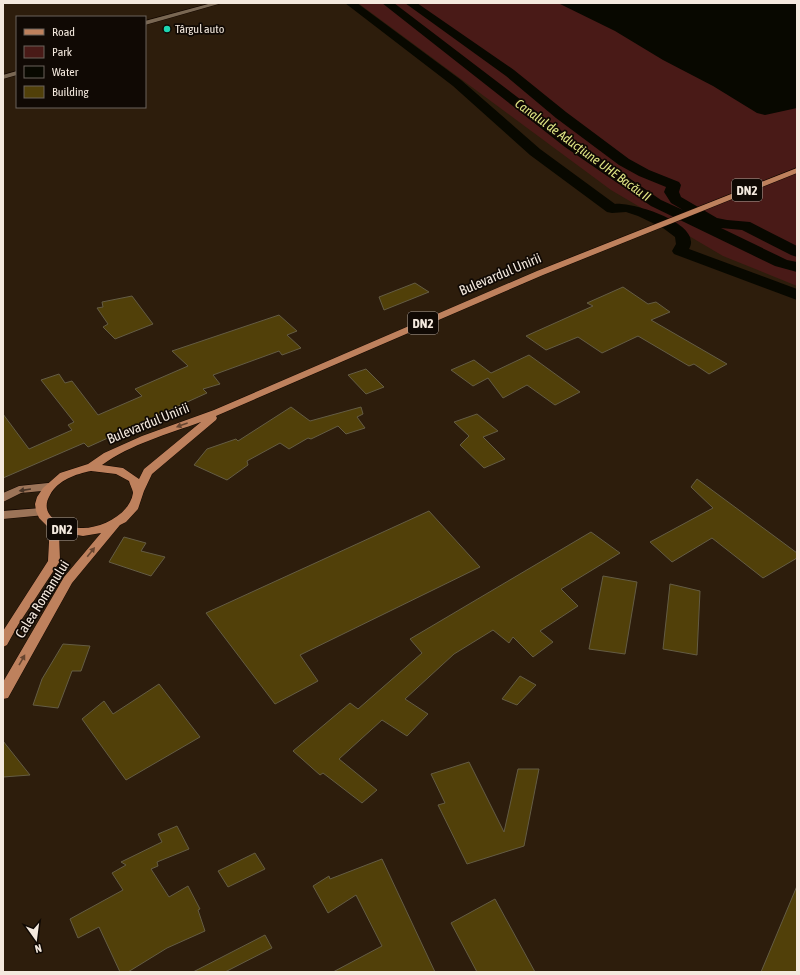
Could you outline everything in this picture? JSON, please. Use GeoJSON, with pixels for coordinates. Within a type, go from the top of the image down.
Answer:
{"type":"FeatureCollection","features":[{"type":"Feature","properties":{"kind":"main road","name":"Bulevardul Unirii"},"geometry":{"type":"LineString","coordinates":[[91,467],[108,455],[140,441],[218,412],[540,273],[797,170]]}},
{"type":"Feature","properties":{"kind":"main road","name":"Bulevardul Unirii"},"geometry":{"type":"LineString","coordinates":[[139,490],[148,472],[218,412]]}},
{"type":"Feature","properties":{"kind":"main road","name":"DN2"},"geometry":{"type":"LineString","coordinates":[[91,467],[118,469],[128,474],[135,481],[139,490],[138,499],[133,508],[125,517],[114,524],[98,530],[82,532],[66,530],[53,526],[41,512],[40,504],[48,487],[60,478],[75,471],[91,467]]}},
{"type":"Feature","properties":{"kind":"main road"},"geometry":{"type":"LineString","coordinates":[[3,498],[20,490],[48,487]]}},
{"type":"Feature","properties":{"kind":"main road"},"geometry":{"type":"LineString","coordinates":[[3,515],[41,512]]}},
{"type":"Feature","properties":{"kind":"main road","name":"Calea Romanului"},"geometry":{"type":"LineString","coordinates":[[3,694],[68,580],[114,524]]}},
{"type":"Feature","properties":{"kind":"main road","name":"Calea Romanului"},"geometry":{"type":"LineString","coordinates":[[3,642],[14,622],[54,561],[55,542],[53,526]]}},
{"type":"Feature","properties":{"kind":"street"},"geometry":{"type":"LineString","coordinates":[[146,23],[219,3]]}},
{"type":"Feature","properties":{"kind":"street"},"geometry":{"type":"LineString","coordinates":[[3,78],[16,73]]}},
{"type":"Feature","properties":{"kind":"green space"},"geometry":{"type":"Polygon","coordinates":[[[358,3],[797,3],[797,286],[723,256],[611,190],[358,3]]]}},
{"type":"Feature","properties":{"kind":"water"},"geometry":{"type":"Polygon","coordinates":[[[558,3],[797,3],[797,108],[765,115],[757,113],[713,86],[663,60],[615,31],[558,3]]]}},
{"type":"Feature","properties":{"kind":"building"},"geometry":{"type":"Polygon","coordinates":[[[415,283],[429,292],[384,310],[379,297],[415,283]]]}},
{"type":"Feature","properties":{"kind":"building"},"geometry":{"type":"Polygon","coordinates":[[[623,287],[648,304],[656,302],[670,312],[651,320],[727,364],[709,374],[694,364],[689,366],[638,336],[602,353],[578,337],[546,350],[526,336],[593,306],[587,303],[623,287]]]}},
{"type":"Feature","properties":{"kind":"building"},"geometry":{"type":"Polygon","coordinates":[[[132,296],[153,324],[115,339],[103,327],[108,324],[97,308],[103,307],[102,302],[132,296]]]}},
{"type":"Feature","properties":{"kind":"building"},"geometry":{"type":"Polygon","coordinates":[[[279,315],[297,331],[287,335],[301,348],[282,355],[279,351],[213,375],[220,384],[203,389],[207,393],[88,447],[84,443],[3,478],[3,414],[29,449],[72,430],[68,425],[74,422],[41,380],[59,374],[65,383],[72,381],[98,415],[142,396],[135,389],[188,366],[172,351],[279,315]]]}},
{"type":"Feature","properties":{"kind":"building"},"geometry":{"type":"Polygon","coordinates":[[[529,355],[580,392],[555,405],[527,385],[503,398],[488,378],[473,386],[451,370],[474,360],[491,373],[529,355]]]}},
{"type":"Feature","properties":{"kind":"building"},"geometry":{"type":"Polygon","coordinates":[[[366,369],[384,387],[366,394],[348,375],[366,369]]]}},
{"type":"Feature","properties":{"kind":"building"},"geometry":{"type":"Polygon","coordinates":[[[291,407],[310,421],[361,407],[363,414],[357,417],[365,428],[346,434],[338,426],[311,439],[308,438],[289,449],[280,443],[247,461],[248,465],[227,480],[194,465],[207,449],[236,439],[238,441],[291,407]]]}},
{"type":"Feature","properties":{"kind":"building"},"geometry":{"type":"Polygon","coordinates":[[[477,414],[498,431],[483,437],[505,459],[484,468],[460,445],[469,436],[454,422],[477,414]]]}},
{"type":"Feature","properties":{"kind":"building"},"geometry":{"type":"Polygon","coordinates":[[[697,479],[797,553],[797,558],[763,578],[712,538],[672,562],[650,542],[713,508],[691,487],[697,479]]]}},
{"type":"Feature","properties":{"kind":"building"},"geometry":{"type":"Polygon","coordinates":[[[429,511],[480,567],[300,655],[318,681],[275,704],[206,613],[429,511]]]}},
{"type":"Feature","properties":{"kind":"building"},"geometry":{"type":"Polygon","coordinates":[[[591,532],[620,553],[561,589],[578,606],[540,631],[553,642],[533,657],[513,637],[509,643],[493,630],[454,654],[405,699],[428,714],[407,736],[382,720],[339,759],[377,790],[362,803],[323,773],[320,775],[293,751],[350,703],[358,709],[422,653],[410,639],[591,532]]]}},
{"type":"Feature","properties":{"kind":"building"},"geometry":{"type":"Polygon","coordinates":[[[124,537],[146,543],[141,551],[165,557],[151,576],[109,562],[124,537]]]}},
{"type":"Feature","properties":{"kind":"building"},"geometry":{"type":"Polygon","coordinates":[[[603,576],[637,582],[625,654],[589,649],[603,576]]]}},
{"type":"Feature","properties":{"kind":"building"},"geometry":{"type":"Polygon","coordinates":[[[670,584],[700,591],[697,655],[663,649],[670,584]]]}},
{"type":"Feature","properties":{"kind":"building"},"geometry":{"type":"Polygon","coordinates":[[[63,644],[90,646],[81,671],[72,671],[58,708],[33,705],[42,679],[63,644]]]}},
{"type":"Feature","properties":{"kind":"building"},"geometry":{"type":"Polygon","coordinates":[[[520,676],[536,685],[517,705],[502,699],[520,676]]]}},
{"type":"Feature","properties":{"kind":"building"},"geometry":{"type":"Polygon","coordinates":[[[159,684],[200,737],[126,780],[82,719],[104,701],[113,714],[159,684]]]}},
{"type":"Feature","properties":{"kind":"building"},"geometry":{"type":"Polygon","coordinates":[[[3,741],[30,775],[3,777],[3,741]]]}},
{"type":"Feature","properties":{"kind":"building"},"geometry":{"type":"Polygon","coordinates":[[[469,762],[504,832],[518,769],[539,769],[524,846],[467,864],[438,805],[445,803],[431,774],[469,762]]]}},
{"type":"Feature","properties":{"kind":"building"},"geometry":{"type":"Polygon","coordinates":[[[177,826],[189,849],[157,862],[158,866],[151,869],[169,897],[188,886],[200,909],[198,910],[205,931],[167,948],[128,972],[120,972],[99,927],[78,938],[70,919],[123,890],[112,873],[126,865],[121,862],[162,842],[158,834],[177,826]]]}},
{"type":"Feature","properties":{"kind":"building"},"geometry":{"type":"Polygon","coordinates":[[[255,853],[265,869],[228,887],[218,871],[255,853]]]}},
{"type":"Feature","properties":{"kind":"building"},"geometry":{"type":"Polygon","coordinates":[[[382,859],[435,972],[333,972],[382,946],[356,895],[328,913],[313,886],[329,876],[330,879],[382,859]]]}},
{"type":"Feature","properties":{"kind":"building"},"geometry":{"type":"Polygon","coordinates":[[[797,886],[797,972],[761,972],[797,886]]]}},
{"type":"Feature","properties":{"kind":"building"},"geometry":{"type":"Polygon","coordinates":[[[495,899],[535,972],[477,972],[451,923],[495,899]]]}},
{"type":"Feature","properties":{"kind":"building"},"geometry":{"type":"Polygon","coordinates":[[[265,935],[272,948],[225,972],[193,972],[265,935]]]}},
{"type":"Feature","properties":{"kind":"waterway"},"geometry":{"type":"LineString","coordinates":[[350,3],[457,83],[535,152],[612,209],[628,208],[652,216],[669,225],[681,234],[684,242],[680,251],[797,295]]}},
{"type":"Feature","properties":{"kind":"waterway","name":"Canalul de Aducțiune UHE Bacău II"},"geometry":{"type":"LineString","coordinates":[[387,3],[570,144],[656,203],[781,263],[797,267]]}},
{"type":"Feature","properties":{"kind":"waterway"},"geometry":{"type":"LineString","coordinates":[[410,3],[510,73],[561,115],[624,162],[644,173],[674,185],[672,192],[676,200],[712,221],[726,225],[745,225],[797,252]]}},
{"type":"Feature","properties":{"kind":"place","name":"Târgul auto"},"geometry":{"type":"Point","coordinates":[167,29]}}]}
